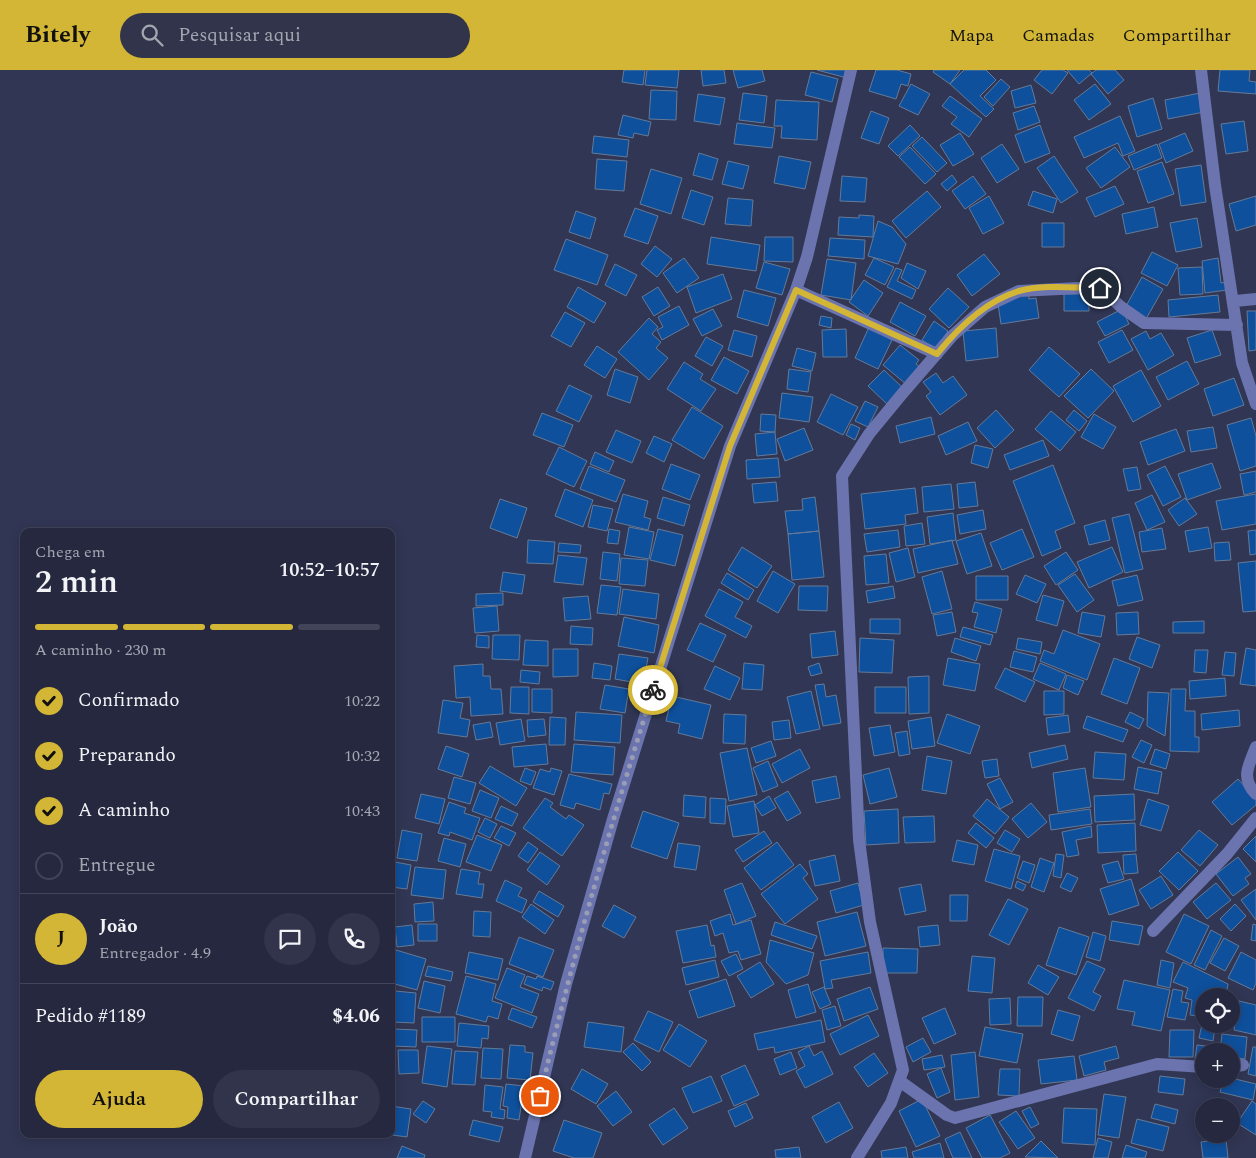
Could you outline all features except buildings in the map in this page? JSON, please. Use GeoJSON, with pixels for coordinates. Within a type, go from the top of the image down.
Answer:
{"type":"FeatureCollection","features":[{"type":"Feature","properties":{"kind":"street"},"geometry":{"type":"LineString","coordinates":[[525,1158],[576,947],[612,819],[730,446],[796,290],[807,258],[851,70]]}},
{"type":"Feature","properties":{"kind":"street"},"geometry":{"type":"LineString","coordinates":[[1201,70],[1215,185],[1242,363],[1256,404]]}},
{"type":"Feature","properties":{"kind":"street"},"geometry":{"type":"LineString","coordinates":[[857,1158],[891,1103],[901,1082],[903,1070],[886,1001],[870,922],[860,840],[842,476],[869,434],[952,336],[986,307],[1019,291],[1048,288],[1100,288],[1121,307],[1144,323],[1237,325]]}},
{"type":"Feature","properties":{"kind":"street"},"geometry":{"type":"LineString","coordinates":[[796,290],[937,354]]}},
{"type":"Feature","properties":{"kind":"street"},"geometry":{"type":"LineString","coordinates":[[1234,301],[1256,299]]}},
{"type":"Feature","properties":{"kind":"street"},"geometry":{"type":"LineString","coordinates":[[1256,747],[1246,771],[1247,781],[1256,794]]}},
{"type":"Feature","properties":{"kind":"street"},"geometry":{"type":"LineString","coordinates":[[1153,932],[1227,854],[1256,818]]}},
{"type":"Feature","properties":{"kind":"street"},"geometry":{"type":"LineString","coordinates":[[901,1082],[946,1115],[955,1118],[1157,1064],[1195,1066]]}},
{"type":"Feature","properties":{"kind":"way so far"},"geometry":{"type":"LineString","coordinates":[[540,1096],[566,984],[612,819],[653,690]]}},
{"type":"Feature","properties":{"kind":"route"},"geometry":{"type":"LineString","coordinates":[[653,690],[730,446],[796,290],[937,354],[970,319],[986,307],[1019,291],[1048,288],[1100,288]]}}]}
